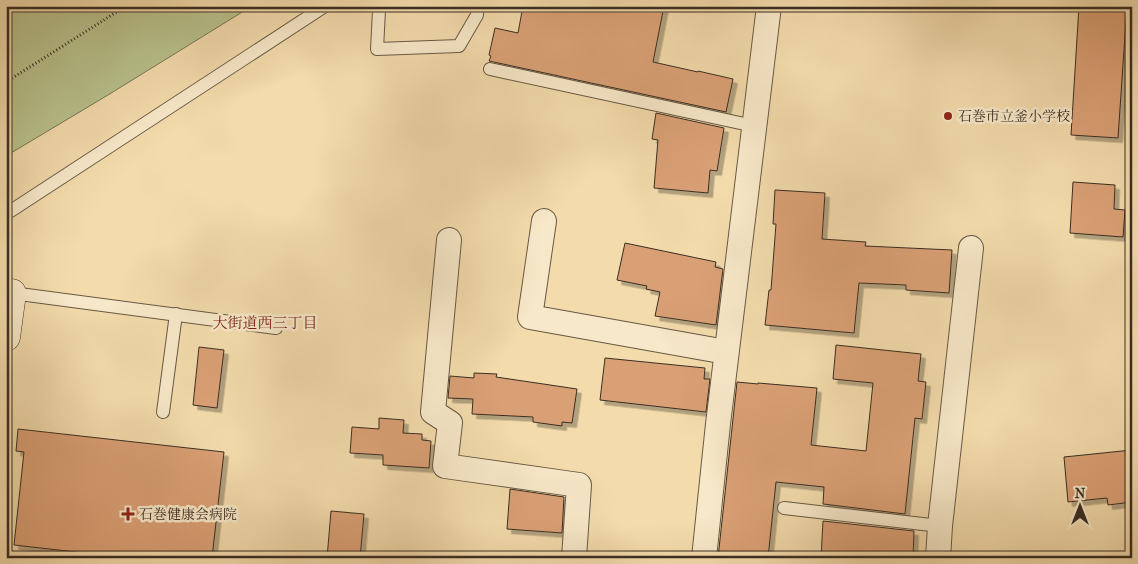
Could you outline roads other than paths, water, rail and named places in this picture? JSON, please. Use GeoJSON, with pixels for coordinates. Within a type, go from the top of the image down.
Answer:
{"type":"FeatureCollection","features":[{"type":"Feature","properties":{"kind":"street"},"geometry":{"type":"LineString","coordinates":[[704,558],[726,352],[769,6]]}},
{"type":"Feature","properties":{"kind":"street"},"geometry":{"type":"LineString","coordinates":[[544,221],[530,317],[726,352]]}},
{"type":"Feature","properties":{"kind":"street"},"geometry":{"type":"LineString","coordinates":[[449,240],[433,412],[450,423],[446,466],[579,485],[574,558]]}},
{"type":"Feature","properties":{"kind":"street"},"geometry":{"type":"LineString","coordinates":[[938,558],[971,248]]}},
{"type":"Feature","properties":{"kind":"street"},"geometry":{"type":"LineString","coordinates":[[6,338],[12,293]]}},
{"type":"Feature","properties":{"kind":"lane"},"geometry":{"type":"LineString","coordinates":[[6,214],[325,6]]}},
{"type":"Feature","properties":{"kind":"lane"},"geometry":{"type":"LineString","coordinates":[[379,10],[377,49],[459,46],[477,15],[477,6]]}},
{"type":"Feature","properties":{"kind":"lane"},"geometry":{"type":"LineString","coordinates":[[490,69],[754,126]]}},
{"type":"Feature","properties":{"kind":"lane"},"geometry":{"type":"LineString","coordinates":[[12,293],[276,328]]}},
{"type":"Feature","properties":{"kind":"lane"},"geometry":{"type":"LineString","coordinates":[[162,412],[176,314]]}},
{"type":"Feature","properties":{"kind":"lane"},"geometry":{"type":"LineString","coordinates":[[784,508],[940,526]]}},
{"type":"Feature","properties":{"kind":"place","name":"石巻市立釜小学校"},"geometry":{"type":"Point","coordinates":[948,116]}},
{"type":"Feature","properties":{"kind":"place","name":"石巻健康会病院"},"geometry":{"type":"Point","coordinates":[128,514]}},
{"type":"Feature","properties":{"kind":"district","name":"大街道西三丁目"},"geometry":{"type":"Point","coordinates":[265,323]}}]}
